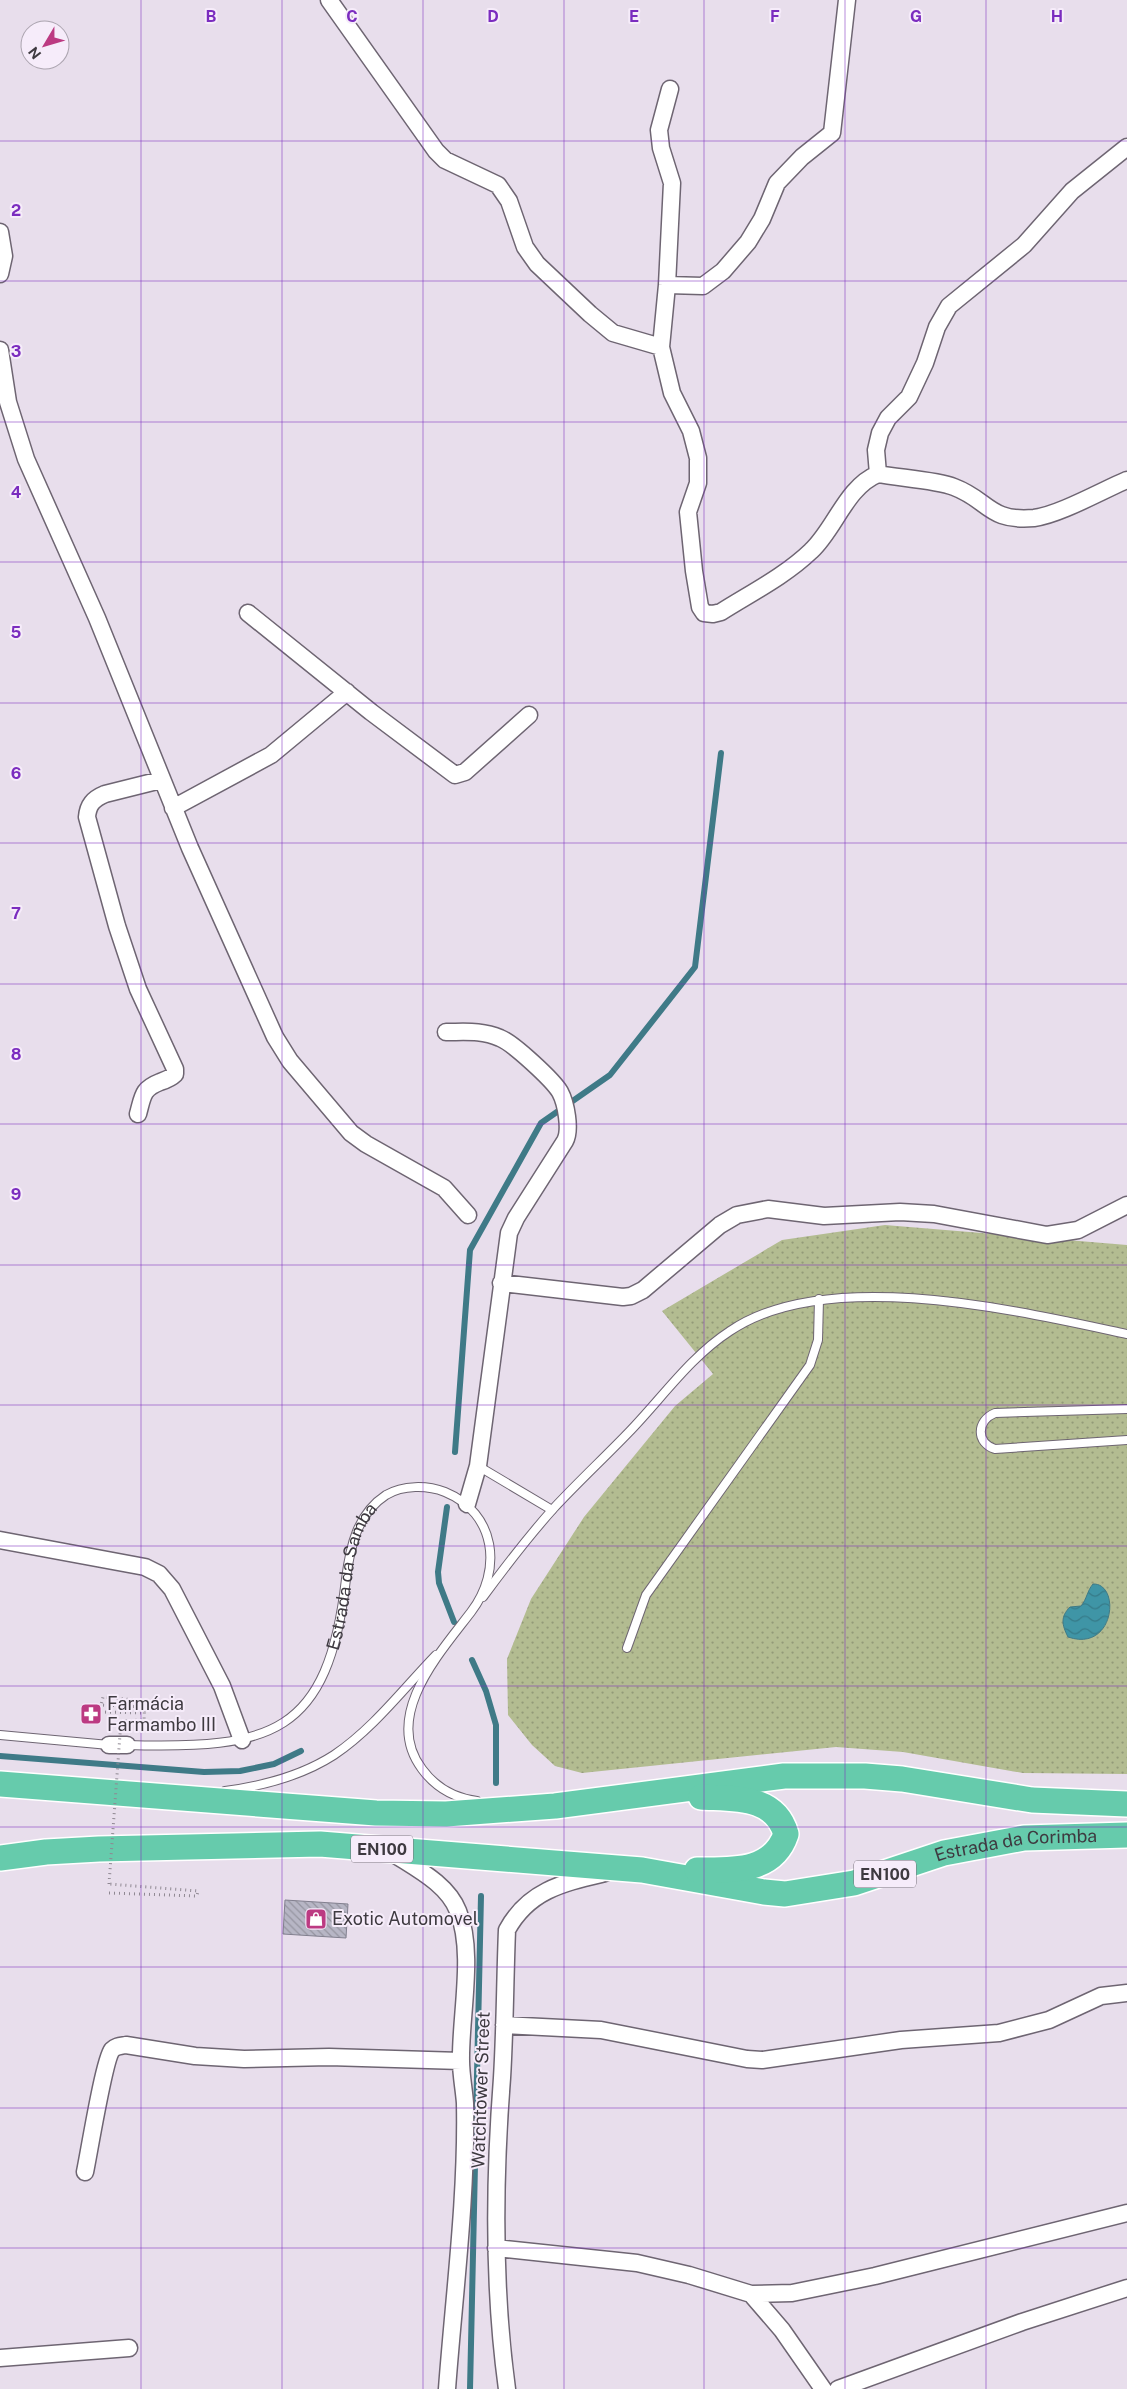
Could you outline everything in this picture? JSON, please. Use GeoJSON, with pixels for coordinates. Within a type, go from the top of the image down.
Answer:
{"type":"FeatureCollection","features":[{"type":"Feature","properties":{"kind":"main road","name":"Estrada da Corimba"},"geometry":{"type":"LineString","coordinates":[[643,1795],[784,1776],[865,1776],[902,1779],[1032,1800],[1127,1804]]}},
{"type":"Feature","properties":{"kind":"main road","name":"Estrada da Samba"},"geometry":{"type":"LineString","coordinates":[[0,1784],[152,1794],[376,1813],[446,1814],[555,1806],[643,1795]]}},
{"type":"Feature","properties":{"kind":"main road"},"geometry":{"type":"LineString","coordinates":[[633,1869],[715,1870],[758,1866],[776,1854],[786,1834],[778,1816],[760,1803],[720,1798],[643,1795]]}},
{"type":"Feature","properties":{"kind":"main road","name":"Estrada da Corimba"},"geometry":{"type":"LineString","coordinates":[[633,1869],[785,1894],[854,1883],[944,1853],[1024,1838],[1127,1835]]}},
{"type":"Feature","properties":{"kind":"main road","name":"EN100"},"geometry":{"type":"LineString","coordinates":[[0,1858],[46,1852],[99,1849],[320,1844],[633,1869]]}},
{"type":"Feature","properties":{"kind":"street"},"geometry":{"type":"LineString","coordinates":[[329,0],[436,151],[445,160],[498,186],[509,201],[525,246],[537,264],[609,330],[661,347]]}},
{"type":"Feature","properties":{"kind":"street"},"geometry":{"type":"LineString","coordinates":[[667,285],[703,286],[723,271],[748,242],[762,219],[777,183],[802,158],[832,133],[847,0]]}},
{"type":"Feature","properties":{"kind":"street"},"geometry":{"type":"LineString","coordinates":[[670,89],[659,130],[661,148],[672,183],[667,247],[667,285],[661,347],[672,393],[692,431],[698,458],[698,483],[688,512],[694,571],[700,607],[704,613],[722,612],[790,569],[814,548],[858,488],[878,474],[954,487],[1001,516],[1017,518],[1036,518],[1045,515],[1127,480]]}},
{"type":"Feature","properties":{"kind":"street"},"geometry":{"type":"LineString","coordinates":[[878,474],[876,450],[880,433],[888,418],[909,397],[925,362],[937,326],[949,306],[1024,245],[1072,192],[1127,147]]}},
{"type":"Feature","properties":{"kind":"street"},"geometry":{"type":"LineString","coordinates":[[0,232],[4,256],[0,274]]}},
{"type":"Feature","properties":{"kind":"street"},"geometry":{"type":"LineString","coordinates":[[0,350],[8,402],[26,460],[97,618],[161,780],[244,973],[275,1037],[290,1061],[351,1133],[366,1144],[444,1188],[468,1215]]}},
{"type":"Feature","properties":{"kind":"street"},"geometry":{"type":"LineString","coordinates":[[248,613],[455,775],[465,772],[529,714]]}},
{"type":"Feature","properties":{"kind":"street"},"geometry":{"type":"LineString","coordinates":[[173,808],[271,755],[347,692]]}},
{"type":"Feature","properties":{"kind":"street"},"geometry":{"type":"LineString","coordinates":[[138,1114],[144,1092],[149,1086],[172,1077],[175,1069],[138,988],[117,926],[87,817],[88,809],[98,797],[161,780]]}},
{"type":"Feature","properties":{"kind":"street"},"geometry":{"type":"LineString","coordinates":[[446,1032],[476,1031],[500,1038],[519,1051],[560,1092],[568,1126],[566,1141],[516,1218],[509,1233],[478,1466],[467,1504]]}},
{"type":"Feature","properties":{"kind":"street"},"geometry":{"type":"LineString","coordinates":[[501,1283],[632,1296],[643,1290],[720,1225],[737,1215],[768,1209],[824,1216],[900,1212],[934,1214],[1048,1235],[1078,1230],[1127,1205]]}},
{"type":"Feature","properties":{"kind":"street"},"geometry":{"type":"LineString","coordinates":[[0,1540],[145,1567],[159,1574],[172,1589],[213,1667],[242,1740]]}},
{"type":"Feature","properties":{"kind":"street"},"geometry":{"type":"LineString","coordinates":[[109,1745],[127,1745]]}},
{"type":"Feature","properties":{"kind":"street","name":"Watchtower Street"},"geometry":{"type":"LineString","coordinates":[[387,1850],[437,1883],[458,1910],[465,1941],[461,2061],[465,2101],[464,2143],[448,2389]]}},
{"type":"Feature","properties":{"kind":"street","name":"Watchtower Street"},"geometry":{"type":"LineString","coordinates":[[508,2389],[503,2358],[496,2248],[498,2105],[504,2025],[507,1930],[516,1915],[530,1900],[551,1889],[575,1880],[633,1869]]}},
{"type":"Feature","properties":{"kind":"street"},"geometry":{"type":"LineString","coordinates":[[504,2025],[601,2030],[747,2059],[762,2060],[901,2040],[999,2033],[1049,2020],[1101,1996],[1127,1993]]}},
{"type":"Feature","properties":{"kind":"street"},"geometry":{"type":"LineString","coordinates":[[85,2172],[104,2074],[110,2052],[117,2046],[126,2045],[195,2056],[244,2059],[329,2057],[461,2061]]}},
{"type":"Feature","properties":{"kind":"street"},"geometry":{"type":"LineString","coordinates":[[496,2248],[637,2263],[689,2275],[752,2294],[792,2294],[875,2276],[1127,2213]]}},
{"type":"Feature","properties":{"kind":"street"},"geometry":{"type":"LineString","coordinates":[[838,2389],[1022,2322],[1127,2288]]}},
{"type":"Feature","properties":{"kind":"street"},"geometry":{"type":"LineString","coordinates":[[752,2294],[782,2330],[823,2389]]}},
{"type":"Feature","properties":{"kind":"street"},"geometry":{"type":"LineString","coordinates":[[0,2358],[129,2348]]}},
{"type":"Feature","properties":{"kind":"lane"},"geometry":{"type":"LineString","coordinates":[[478,1604],[520,1546],[552,1510],[630,1431],[661,1395],[705,1351],[730,1331],[758,1315],[787,1305],[819,1299],[898,1298],[976,1304],[1127,1335]]}},
{"type":"Feature","properties":{"kind":"lane"},"geometry":{"type":"LineString","coordinates":[[627,1648],[646,1595],[810,1365],[818,1340],[819,1299]]}},
{"type":"Feature","properties":{"kind":"lane"},"geometry":{"type":"LineString","coordinates":[[1127,1409],[995,1414],[984,1419],[980,1428],[980,1434],[986,1444],[995,1449],[1127,1440]]}},
{"type":"Feature","properties":{"kind":"lane"},"geometry":{"type":"LineString","coordinates":[[478,1466],[552,1510]]}},
{"type":"Feature","properties":{"kind":"lane","name":"Estrada da Samba"},"geometry":{"type":"LineString","coordinates":[[127,1745],[190,1747],[242,1740],[274,1730],[294,1717],[308,1702],[331,1654],[339,1621],[352,1539],[374,1504],[388,1494],[409,1487],[424,1486],[455,1496],[477,1514],[484,1527],[491,1554],[490,1569],[478,1604],[422,1682],[408,1718],[410,1744],[417,1763],[438,1787],[464,1800],[555,1806]]}},
{"type":"Feature","properties":{"kind":"lane","name":"Estrada da Samba"},"geometry":{"type":"LineString","coordinates":[[152,1794],[226,1791],[261,1784],[293,1774],[328,1758],[359,1735],[453,1637]]}},
{"type":"Feature","properties":{"kind":"lane"},"geometry":{"type":"LineString","coordinates":[[0,1735],[109,1745]]}},
{"type":"Feature","properties":{"kind":"path"},"geometry":{"type":"LineString","coordinates":[[100,1712],[144,1713],[144,1707],[101,1705],[103,1697],[145,1701],[144,1720],[121,1721],[109,1884],[198,1891],[197,1896],[109,1893]]}},
{"type":"Feature","properties":{"kind":"green space"},"geometry":{"type":"Polygon","coordinates":[[[885,1225],[1127,1245],[1127,1774],[1023,1773],[903,1752],[836,1747],[582,1773],[555,1766],[532,1745],[508,1715],[507,1659],[531,1599],[584,1517],[675,1406],[713,1374],[662,1311],[782,1240],[885,1225]]]}},
{"type":"Feature","properties":{"kind":"water"},"geometry":{"type":"Polygon","coordinates":[[[1093,1584],[1102,1587],[1108,1594],[1109,1616],[1104,1627],[1096,1635],[1084,1639],[1068,1637],[1064,1629],[1063,1618],[1070,1607],[1081,1606],[1093,1584]]]}},
{"type":"Feature","properties":{"kind":"building","name":"Exotic Automovel"},"geometry":{"type":"Polygon","coordinates":[[[285,1900],[348,1904],[346,1938],[283,1934],[285,1900]]]}},
{"type":"Feature","properties":{"kind":"waterway"},"geometry":{"type":"LineString","coordinates":[[455,1452],[470,1250],[541,1123],[610,1075],[695,967],[721,753]]}},
{"type":"Feature","properties":{"kind":"waterway"},"geometry":{"type":"LineString","coordinates":[[447,1507],[438,1572],[439,1583],[454,1622]]}},
{"type":"Feature","properties":{"kind":"waterway"},"geometry":{"type":"LineString","coordinates":[[472,1660],[486,1691],[496,1725],[496,1783]]}},
{"type":"Feature","properties":{"kind":"waterway"},"geometry":{"type":"LineString","coordinates":[[0,1756],[204,1772],[240,1771],[274,1764],[301,1751]]}},
{"type":"Feature","properties":{"kind":"waterway"},"geometry":{"type":"LineString","coordinates":[[470,2389],[481,1896]]}},
{"type":"Feature","properties":{"kind":"place","name":"Farmácia Farmambo III"},"geometry":{"type":"Point","coordinates":[91,1714]}},
{"type":"Feature","properties":{"kind":"place","name":"Exotic Automovel"},"geometry":{"type":"Point","coordinates":[316,1919]}}]}
